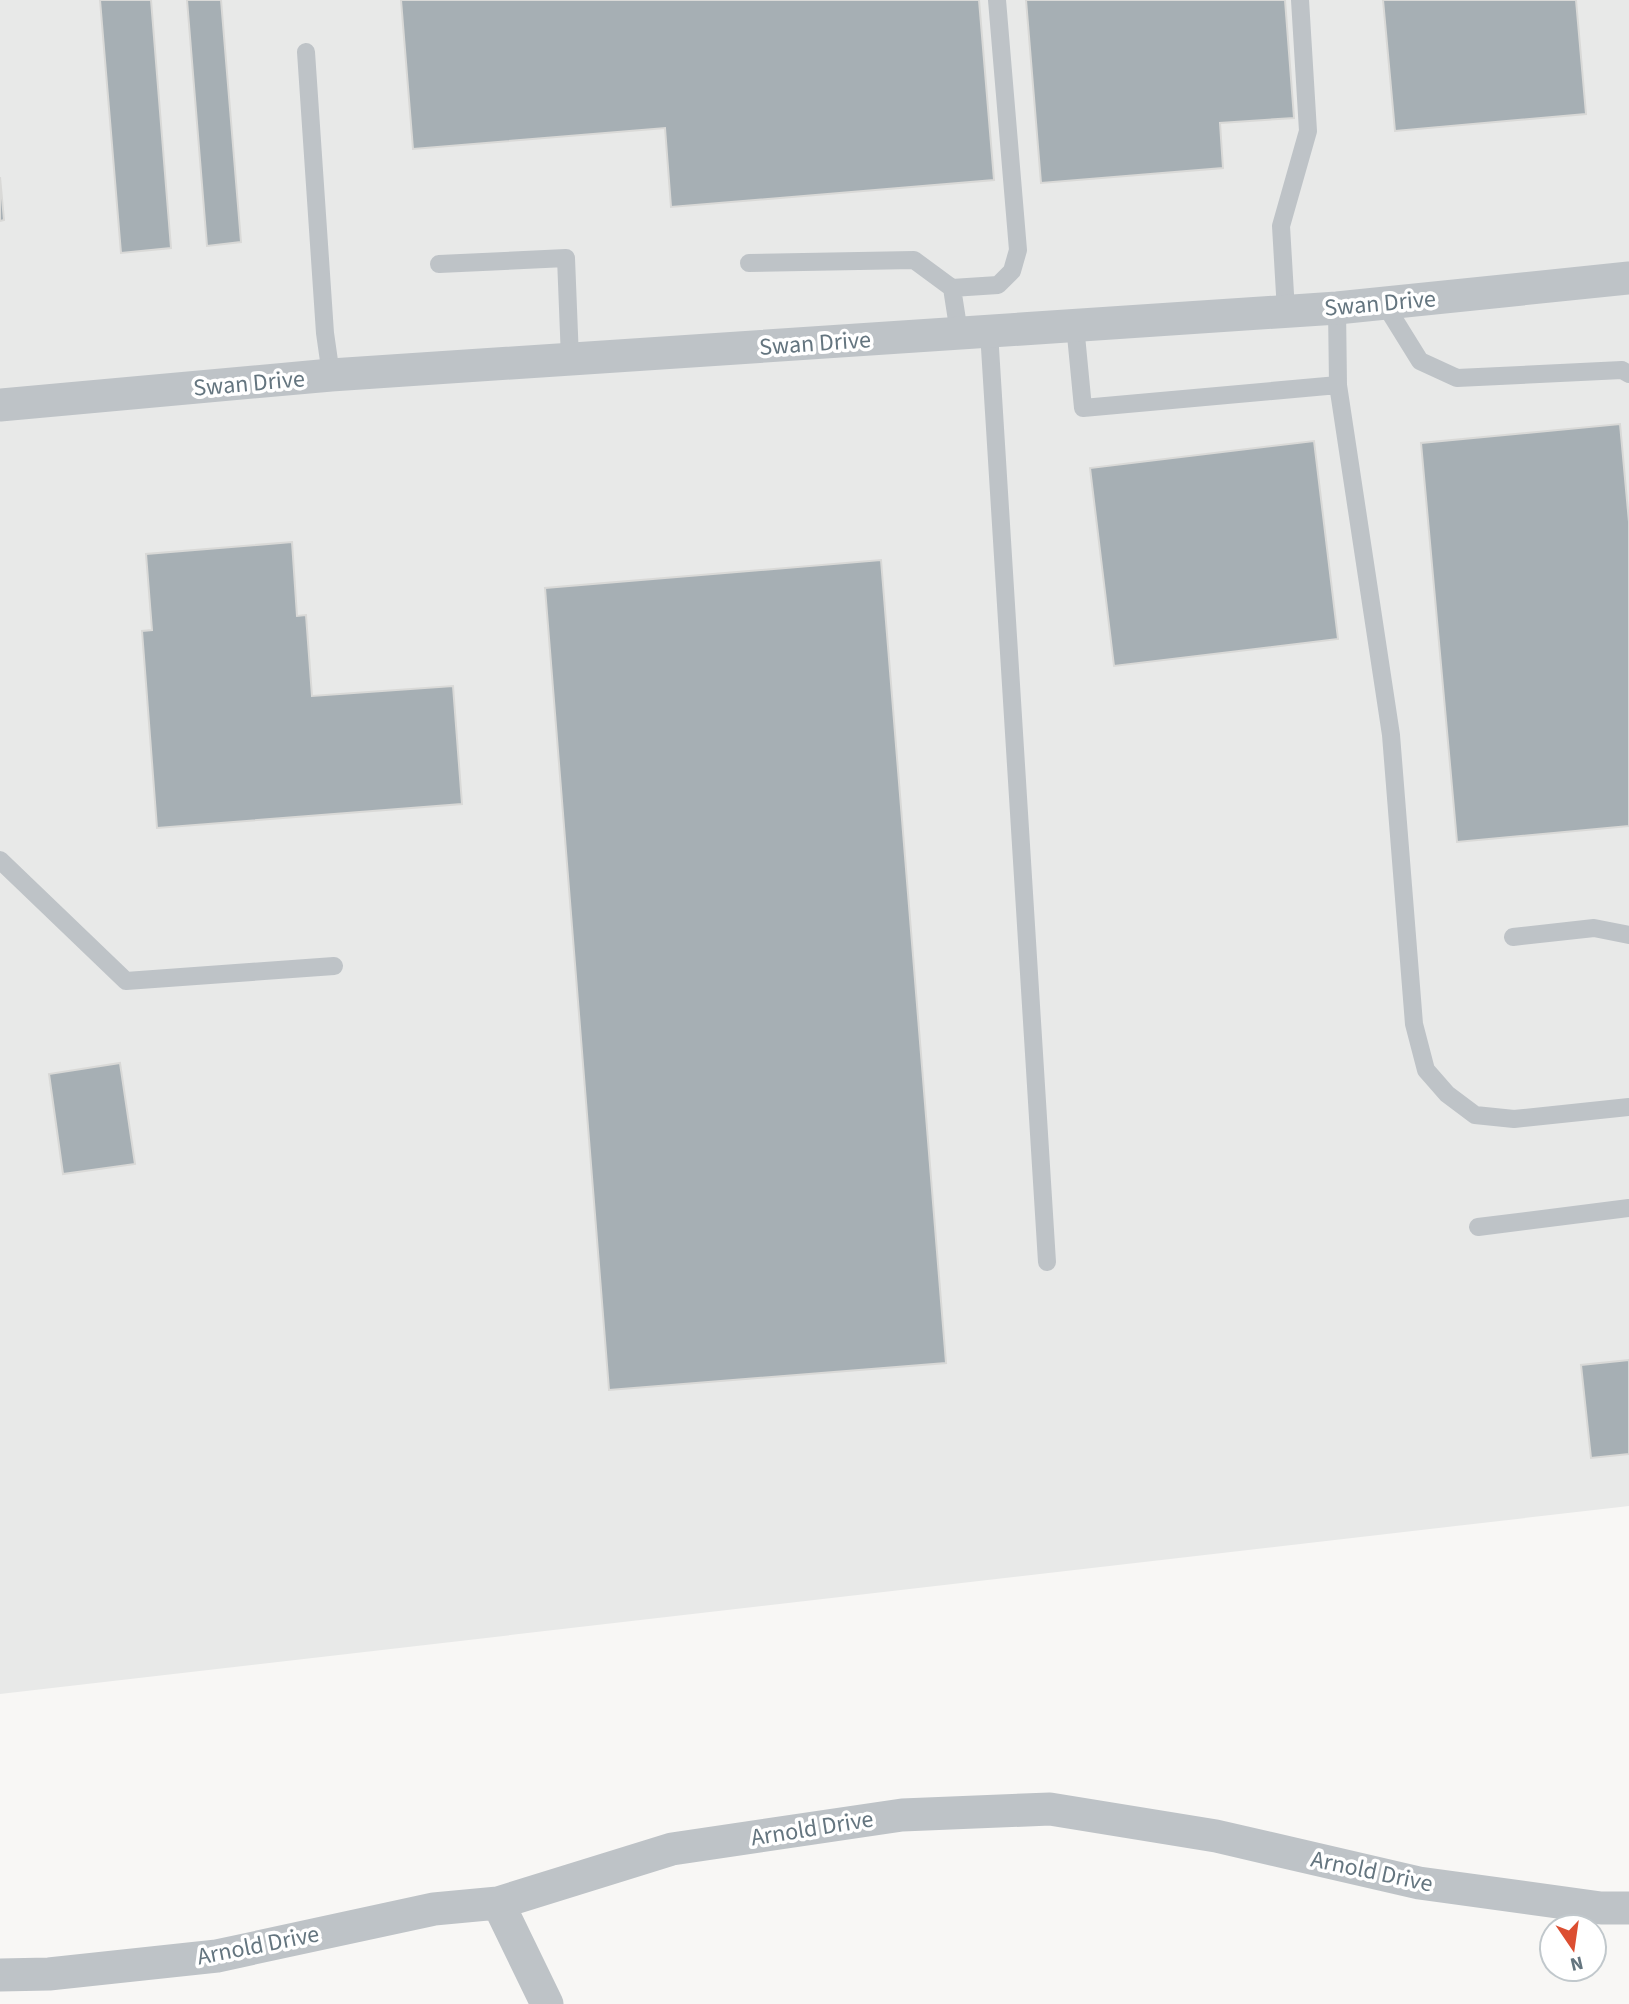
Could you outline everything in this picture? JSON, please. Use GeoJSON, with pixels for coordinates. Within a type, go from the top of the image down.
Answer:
{"type":"FeatureCollection","features":[{"type":"Feature","properties":{"kind":"street","name":"Swan Drive"},"geometry":{"type":"LineString","coordinates":[[0,405],[331,375],[1286,312],[1629,278]]}},
{"type":"Feature","properties":{"kind":"street","name":"Arnold Drive"},"geometry":{"type":"LineString","coordinates":[[0,1975],[48,1974],[217,1956],[434,1909],[498,1903],[672,1849],[902,1815],[1050,1810],[1216,1836],[1419,1883],[1601,1908],[1629,1908]]}},
{"type":"Feature","properties":{"kind":"street"},"geometry":{"type":"LineString","coordinates":[[498,1903],[547,2004]]}},
{"type":"Feature","properties":{"kind":"lane"},"geometry":{"type":"LineString","coordinates":[[952,288],[998,285],[1012,271],[1018,250],[997,0]]}},
{"type":"Feature","properties":{"kind":"lane"},"geometry":{"type":"LineString","coordinates":[[1286,312],[1281,226],[1308,131],[1300,0]]}},
{"type":"Feature","properties":{"kind":"lane"},"geometry":{"type":"LineString","coordinates":[[306,52],[325,333],[331,375]]}},
{"type":"Feature","properties":{"kind":"lane"},"geometry":{"type":"LineString","coordinates":[[439,264],[566,257],[570,359]]}},
{"type":"Feature","properties":{"kind":"lane"},"geometry":{"type":"LineString","coordinates":[[749,263],[914,260],[952,288],[974,332],[1047,1262]]}},
{"type":"Feature","properties":{"kind":"lane"},"geometry":{"type":"LineString","coordinates":[[1384,303],[1420,361],[1457,378],[1622,370],[1629,374]]}},
{"type":"Feature","properties":{"kind":"lane"},"geometry":{"type":"LineString","coordinates":[[1337,308],[1338,385],[1391,736],[1414,1024],[1426,1070],[1447,1094],[1475,1115],[1514,1119],[1629,1107]]}},
{"type":"Feature","properties":{"kind":"lane"},"geometry":{"type":"LineString","coordinates":[[1075,325],[1083,408],[1338,385]]}},
{"type":"Feature","properties":{"kind":"lane"},"geometry":{"type":"LineString","coordinates":[[0,860],[127,981],[334,966]]}},
{"type":"Feature","properties":{"kind":"lane"},"geometry":{"type":"LineString","coordinates":[[1513,937],[1594,928],[1629,935]]}},
{"type":"Feature","properties":{"kind":"lane"},"geometry":{"type":"LineString","coordinates":[[1478,1227],[1629,1208]]}},
{"type":"Feature","properties":{"kind":"shaded area"},"geometry":{"type":"Polygon","coordinates":[[[0,0],[1629,0],[1629,1506],[0,1694],[0,0]]]}},
{"type":"Feature","properties":{"kind":"building"},"geometry":{"type":"Polygon","coordinates":[[[100,0],[151,0],[171,248],[121,253],[100,0]]]}},
{"type":"Feature","properties":{"kind":"building"},"geometry":{"type":"Polygon","coordinates":[[[187,0],[221,0],[241,242],[207,246],[187,0]]]}},
{"type":"Feature","properties":{"kind":"building"},"geometry":{"type":"Polygon","coordinates":[[[401,0],[979,0],[994,180],[671,207],[665,128],[413,149],[401,0]]]}},
{"type":"Feature","properties":{"kind":"building"},"geometry":{"type":"Polygon","coordinates":[[[1026,0],[1285,0],[1294,118],[1220,123],[1223,168],[1041,183],[1026,0]]]}},
{"type":"Feature","properties":{"kind":"building"},"geometry":{"type":"Polygon","coordinates":[[[1383,0],[1576,0],[1586,114],[1395,131],[1383,0]]]}},
{"type":"Feature","properties":{"kind":"building"},"geometry":{"type":"Polygon","coordinates":[[[0,177],[4,220],[0,221],[0,177]]]}},
{"type":"Feature","properties":{"kind":"building"},"geometry":{"type":"Polygon","coordinates":[[[1620,424],[1629,522],[1629,826],[1457,842],[1421,443],[1620,424]]]}},
{"type":"Feature","properties":{"kind":"building"},"geometry":{"type":"Polygon","coordinates":[[[1314,441],[1338,639],[1114,666],[1090,468],[1314,441]]]}},
{"type":"Feature","properties":{"kind":"building"},"geometry":{"type":"Polygon","coordinates":[[[292,542],[297,616],[306,615],[312,696],[453,686],[462,804],[157,828],[142,631],[152,630],[146,554],[292,542]]]}},
{"type":"Feature","properties":{"kind":"building"},"geometry":{"type":"Polygon","coordinates":[[[881,560],[946,1363],[609,1390],[545,588],[881,560]]]}},
{"type":"Feature","properties":{"kind":"building"},"geometry":{"type":"Polygon","coordinates":[[[120,1063],[135,1164],[63,1174],[49,1074],[120,1063]]]}},
{"type":"Feature","properties":{"kind":"building"},"geometry":{"type":"Polygon","coordinates":[[[1629,1360],[1629,1454],[1591,1458],[1581,1365],[1629,1360]]]}}]}
